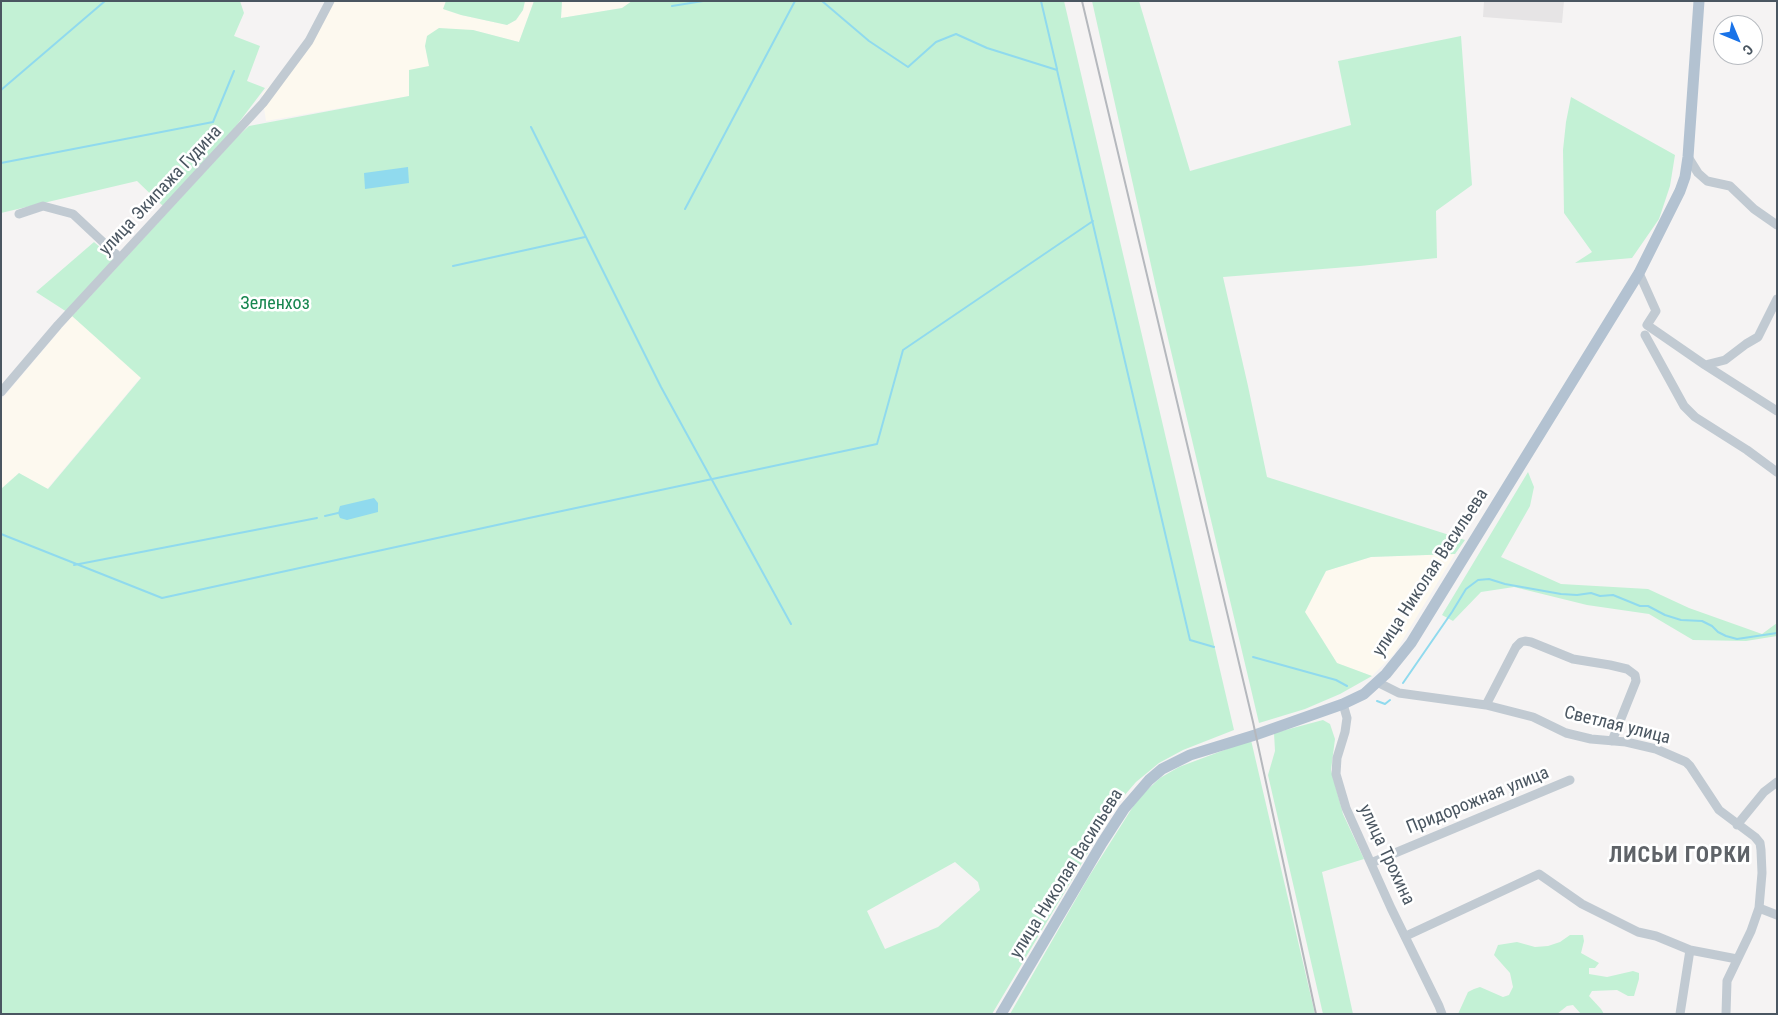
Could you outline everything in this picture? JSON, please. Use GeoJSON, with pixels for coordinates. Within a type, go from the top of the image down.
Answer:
{"type":"FeatureCollection","features":[{"type":"Feature","properties":{"kind":"main road","name":"улица Николая Васильева"},"geometry":{"type":"LineString","coordinates":[[1002,1014],[1102,843],[1124,809],[1148,780],[1162,769],[1190,755],[1343,704],[1364,694],[1397,663],[1426,620],[1639,273],[1680,191],[1685,178],[1688,157],[1699,1]]}},
{"type":"Feature","properties":{"kind":"street","name":"улица Экипажа Гудина"},"geometry":{"type":"LineString","coordinates":[[1,392],[58,325],[263,103],[309,41],[330,1]]}},
{"type":"Feature","properties":{"kind":"street"},"geometry":{"type":"LineString","coordinates":[[1688,157],[1698,173],[1707,181],[1730,186],[1754,209],[1777,225]]}},
{"type":"Feature","properties":{"kind":"street"},"geometry":{"type":"LineString","coordinates":[[19,214],[43,206],[73,214],[120,258]]}},
{"type":"Feature","properties":{"kind":"street"},"geometry":{"type":"LineString","coordinates":[[1639,273],[1656,311],[1647,324],[1705,365],[1777,411]]}},
{"type":"Feature","properties":{"kind":"street"},"geometry":{"type":"LineString","coordinates":[[1705,365],[1725,360],[1758,337],[1777,299]]}},
{"type":"Feature","properties":{"kind":"street"},"geometry":{"type":"LineString","coordinates":[[1645,335],[1684,406],[1695,417],[1747,450],[1777,472]]}},
{"type":"Feature","properties":{"kind":"street"},"geometry":{"type":"LineString","coordinates":[[1486,705],[1516,647],[1521,642],[1531,642],[1573,659],[1627,669],[1635,675],[1636,681],[1612,741]]}},
{"type":"Feature","properties":{"kind":"street","name":"Светлая улица"},"geometry":{"type":"LineString","coordinates":[[1376,682],[1399,693],[1486,705],[1532,717],[1566,733],[1591,739],[1656,749],[1686,762],[1695,772],[1719,810],[1755,837],[1760,843],[1762,873],[1759,908],[1751,931],[1727,981],[1726,1014]]}},
{"type":"Feature","properties":{"kind":"street","name":"улица Трохина"},"geometry":{"type":"LineString","coordinates":[[1343,704],[1347,718],[1337,758],[1336,774],[1349,816],[1442,1014]]}},
{"type":"Feature","properties":{"kind":"street","name":"Придорожная улица"},"geometry":{"type":"LineString","coordinates":[[1371,863],[1570,780]]}},
{"type":"Feature","properties":{"kind":"street"},"geometry":{"type":"LineString","coordinates":[[1737,825],[1764,792],[1777,782]]}},
{"type":"Feature","properties":{"kind":"street"},"geometry":{"type":"LineString","coordinates":[[1406,936],[1539,874],[1582,904],[1638,932],[1656,936],[1690,950],[1737,959]]}},
{"type":"Feature","properties":{"kind":"street"},"geometry":{"type":"LineString","coordinates":[[1759,908],[1777,915]]}},
{"type":"Feature","properties":{"kind":"street"},"geometry":{"type":"LineString","coordinates":[[1680,1014],[1690,950]]}},
{"type":"Feature","properties":{"kind":"shaded area"},"geometry":{"type":"Polygon","coordinates":[[[327,1],[446,1],[443,9],[507,25],[516,20],[523,10],[525,1],[534,1],[519,42],[473,30],[425,46],[430,66],[409,96],[266,121],[262,94],[296,58],[327,1]]]}},
{"type":"Feature","properties":{"kind":"shaded area"},"geometry":{"type":"Polygon","coordinates":[[[562,1],[633,2],[622,8],[561,18],[562,1]]]}},
{"type":"Feature","properties":{"kind":"shaded area"},"geometry":{"type":"Polygon","coordinates":[[[1484,1],[1564,1],[1562,23],[1483,17],[1484,1]]]}},
{"type":"Feature","properties":{"kind":"shaded area"},"geometry":{"type":"Polygon","coordinates":[[[72,316],[141,377],[47,489],[19,473],[1,489],[1,400],[72,316]]]}},
{"type":"Feature","properties":{"kind":"shaded area"},"geometry":{"type":"Polygon","coordinates":[[[1455,554],[1394,654],[1372,676],[1337,663],[1305,612],[1326,571],[1371,557],[1455,554]]]}},
{"type":"Feature","properties":{"kind":"green space"},"geometry":{"type":"Polygon","coordinates":[[[1,1],[240,1],[244,13],[234,36],[260,46],[247,81],[265,88],[227,138],[163,206],[137,181],[1,213],[1,1]]]}},
{"type":"Feature","properties":{"kind":"green space"},"geometry":{"type":"Polygon","coordinates":[[[446,1],[525,1],[523,10],[516,20],[507,25],[443,9],[446,1]]]}},
{"type":"Feature","properties":{"kind":"green space","name":"Зеленхоз"},"geometry":{"type":"Polygon","coordinates":[[[534,1],[562,1],[561,18],[622,8],[632,1],[1064,1],[1234,730],[1183,750],[1159,763],[1136,782],[1117,804],[992,1014],[1,1014],[1,489],[19,473],[48,489],[141,378],[72,316],[249,126],[409,96],[409,70],[429,66],[425,46],[427,36],[439,28],[473,30],[519,42],[534,1]],[[955,862],[867,911],[885,949],[938,927],[980,890],[978,882],[955,862]]]}},
{"type":"Feature","properties":{"kind":"green space"},"geometry":{"type":"Polygon","coordinates":[[[1092,1],[1139,1],[1190,171],[1351,125],[1338,61],[1461,36],[1472,185],[1436,211],[1437,258],[1223,277],[1267,477],[1465,540],[1455,554],[1371,557],[1326,571],[1305,612],[1337,663],[1372,676],[1340,694],[1305,709],[1259,723],[1157,292],[1092,1]]]}},
{"type":"Feature","properties":{"kind":"green space"},"geometry":{"type":"Polygon","coordinates":[[[1571,97],[1675,155],[1670,186],[1659,219],[1632,258],[1575,263],[1592,252],[1564,213],[1563,150],[1571,97]]]}},
{"type":"Feature","properties":{"kind":"green space"},"geometry":{"type":"Polygon","coordinates":[[[94,242],[115,260],[67,312],[36,292],[94,242]]]}},
{"type":"Feature","properties":{"kind":"green space"},"geometry":{"type":"Polygon","coordinates":[[[1528,472],[1534,487],[1530,506],[1501,557],[1561,584],[1648,589],[1689,608],[1762,634],[1777,623],[1777,636],[1746,641],[1693,640],[1649,614],[1587,605],[1514,587],[1481,592],[1453,621],[1442,615],[1528,472]]]}},
{"type":"Feature","properties":{"kind":"green space"},"geometry":{"type":"Polygon","coordinates":[[[1323,720],[1330,724],[1335,739],[1331,770],[1343,814],[1364,859],[1322,872],[1353,1014],[1323,1014],[1268,775],[1275,751],[1274,733],[1323,720]]]}},
{"type":"Feature","properties":{"kind":"green space"},"geometry":{"type":"Polygon","coordinates":[[[1251,740],[1315,1014],[1010,1014],[1088,878],[1134,805],[1145,792],[1160,778],[1179,767],[1251,740]]]}},
{"type":"Feature","properties":{"kind":"green space"},"geometry":{"type":"Polygon","coordinates":[[[1570,935],[1583,935],[1584,941],[1581,953],[1599,963],[1595,968],[1589,968],[1589,974],[1607,977],[1633,971],[1639,973],[1634,996],[1628,996],[1617,990],[1592,991],[1589,996],[1604,1014],[1581,1014],[1573,1005],[1567,1006],[1557,1014],[1458,1014],[1468,992],[1474,989],[1480,987],[1503,997],[1509,995],[1513,987],[1510,973],[1494,955],[1498,945],[1517,942],[1535,947],[1548,946],[1560,942],[1570,935]]]}},
{"type":"Feature","properties":{"kind":"water"},"geometry":{"type":"Polygon","coordinates":[[[408,167],[409,183],[365,189],[364,173],[408,167]]]}},
{"type":"Feature","properties":{"kind":"water"},"geometry":{"type":"Polygon","coordinates":[[[374,498],[378,503],[378,512],[347,520],[340,518],[338,513],[340,506],[374,498]]]}},
{"type":"Feature","properties":{"kind":"waterway"},"geometry":{"type":"LineString","coordinates":[[1,90],[105,1]]}},
{"type":"Feature","properties":{"kind":"waterway"},"geometry":{"type":"LineString","coordinates":[[672,6],[703,1]]}},
{"type":"Feature","properties":{"kind":"waterway"},"geometry":{"type":"LineString","coordinates":[[685,209],[795,1]]}},
{"type":"Feature","properties":{"kind":"waterway"},"geometry":{"type":"LineString","coordinates":[[822,1],[869,41],[908,67],[936,42],[956,34],[987,48],[1057,70],[1190,640],[1214,647]]}},
{"type":"Feature","properties":{"kind":"waterway"},"geometry":{"type":"LineString","coordinates":[[1041,1],[1057,69]]}},
{"type":"Feature","properties":{"kind":"waterway"},"geometry":{"type":"LineString","coordinates":[[1,163],[213,122],[234,71]]}},
{"type":"Feature","properties":{"kind":"waterway"},"geometry":{"type":"LineString","coordinates":[[531,127],[661,387],[791,624]]}},
{"type":"Feature","properties":{"kind":"waterway"},"geometry":{"type":"LineString","coordinates":[[1,534],[162,598],[877,444],[903,350],[1093,221]]}},
{"type":"Feature","properties":{"kind":"waterway"},"geometry":{"type":"LineString","coordinates":[[453,266],[585,237]]}},
{"type":"Feature","properties":{"kind":"waterway"},"geometry":{"type":"LineString","coordinates":[[325,516],[338,513]]}},
{"type":"Feature","properties":{"kind":"waterway"},"geometry":{"type":"LineString","coordinates":[[74,565],[317,518]]}},
{"type":"Feature","properties":{"kind":"waterway"},"geometry":{"type":"LineString","coordinates":[[1403,683],[1466,589],[1478,580],[1489,579],[1505,584],[1561,594],[1577,595],[1591,593],[1600,596],[1613,595],[1640,606],[1648,606],[1665,615],[1681,620],[1702,621],[1712,626],[1718,632],[1737,639],[1777,633]]}},
{"type":"Feature","properties":{"kind":"waterway"},"geometry":{"type":"LineString","coordinates":[[1253,657],[1336,680],[1347,686]]}},
{"type":"Feature","properties":{"kind":"waterway"},"geometry":{"type":"LineString","coordinates":[[1377,701],[1385,704],[1390,700]]}},
{"type":"Feature","properties":{"kind":"railway"},"geometry":{"type":"LineString","coordinates":[[1082,1],[1253,722],[1316,1014]]}},
{"type":"Feature","properties":{"kind":"district","name":"ЛИСЬИ ГОРКИ"},"geometry":{"type":"Point","coordinates":[1680,856]}}]}
